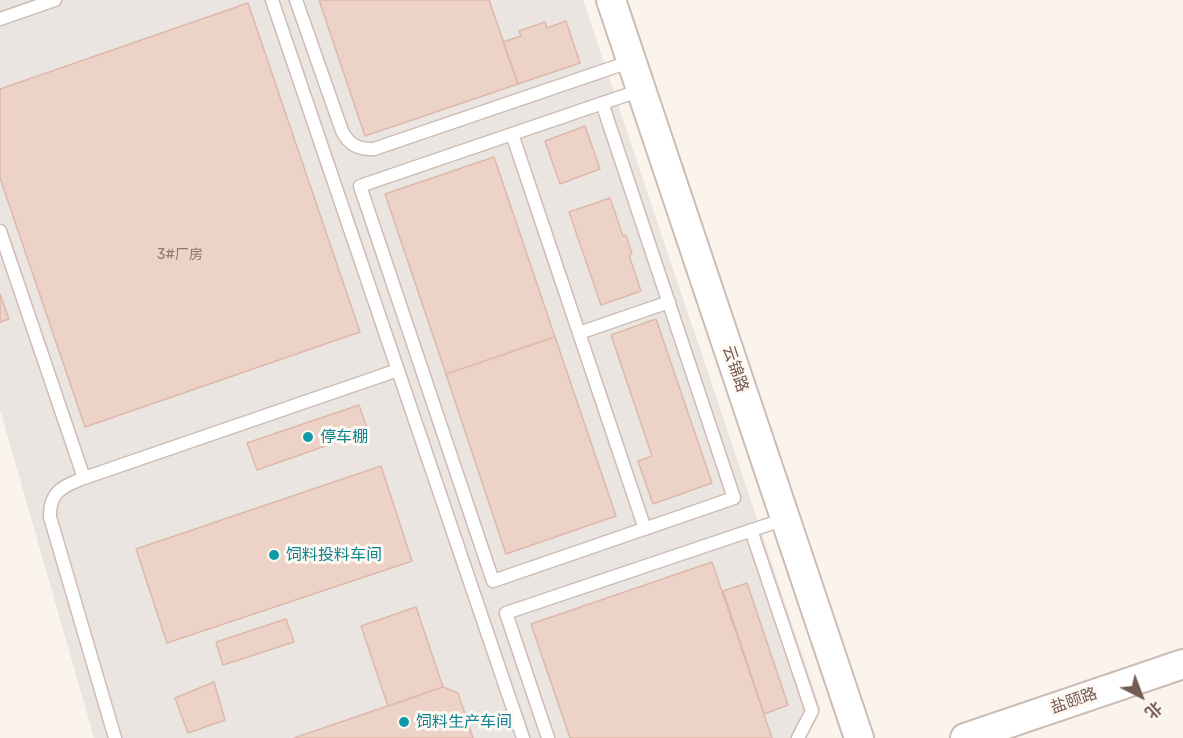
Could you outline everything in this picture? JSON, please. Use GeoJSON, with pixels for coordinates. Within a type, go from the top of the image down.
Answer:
{"type":"FeatureCollection","features":[{"type":"Feature","properties":{"kind":"street","name":"云锦路"},"geometry":{"type":"LineString","coordinates":[[611,0],[859,738]]}},
{"type":"Feature","properties":{"kind":"street","name":"盐颐路"},"geometry":{"type":"LineString","coordinates":[[965,738],[1183,664]]}},
{"type":"Feature","properties":{"kind":"lane"},"geometry":{"type":"LineString","coordinates":[[0,19],[55,0]]}},
{"type":"Feature","properties":{"kind":"lane"},"geometry":{"type":"LineString","coordinates":[[272,0],[523,738]]}},
{"type":"Feature","properties":{"kind":"lane"},"geometry":{"type":"LineString","coordinates":[[296,0],[342,131],[352,145],[367,150],[632,61]]}},
{"type":"Feature","properties":{"kind":"lane"},"geometry":{"type":"LineString","coordinates":[[602,103],[734,498],[493,581],[360,186],[602,103],[641,90]]}},
{"type":"Feature","properties":{"kind":"lane"},"geometry":{"type":"LineString","coordinates":[[512,134],[645,529]]}},
{"type":"Feature","properties":{"kind":"lane"},"geometry":{"type":"LineString","coordinates":[[0,231],[84,478]]}},
{"type":"Feature","properties":{"kind":"lane"},"geometry":{"type":"LineString","coordinates":[[579,333],[669,302]]}},
{"type":"Feature","properties":{"kind":"lane"},"geometry":{"type":"LineString","coordinates":[[115,738],[50,517],[50,504],[54,494],[65,486],[84,478],[398,370]]}},
{"type":"Feature","properties":{"kind":"lane"},"geometry":{"type":"LineString","coordinates":[[548,738],[506,613],[785,519]]}},
{"type":"Feature","properties":{"kind":"lane"},"geometry":{"type":"LineString","coordinates":[[751,530],[812,711],[798,738]]}},
{"type":"Feature","properties":{"kind":"shaded area"},"geometry":{"type":"Polygon","coordinates":[[[0,0],[583,0],[821,710],[807,738],[94,738],[0,410],[0,0]]]}},
{"type":"Feature","properties":{"kind":"building"},"geometry":{"type":"Polygon","coordinates":[[[319,0],[489,0],[518,84],[365,136],[319,0]]]}},
{"type":"Feature","properties":{"kind":"building"},"geometry":{"type":"Polygon","coordinates":[[[248,3],[360,332],[85,427],[0,178],[0,89],[248,3]]]}},
{"type":"Feature","properties":{"kind":"building"},"geometry":{"type":"Polygon","coordinates":[[[566,21],[580,63],[518,84],[503,42],[521,36],[519,31],[545,22],[547,28],[566,21]]]}},
{"type":"Feature","properties":{"kind":"building"},"geometry":{"type":"Polygon","coordinates":[[[585,126],[600,169],[560,184],[545,141],[585,126]]]}},
{"type":"Feature","properties":{"kind":"building"},"geometry":{"type":"Polygon","coordinates":[[[494,157],[555,337],[446,374],[385,194],[494,157]]]}},
{"type":"Feature","properties":{"kind":"building"},"geometry":{"type":"Polygon","coordinates":[[[610,198],[623,236],[626,235],[632,254],[629,255],[641,291],[601,305],[569,212],[610,198]]]}},
{"type":"Feature","properties":{"kind":"building"},"geometry":{"type":"Polygon","coordinates":[[[0,294],[9,319],[0,322],[0,294]]]}},
{"type":"Feature","properties":{"kind":"building"},"geometry":{"type":"Polygon","coordinates":[[[656,319],[712,483],[653,504],[638,461],[652,456],[611,335],[656,319]]]}},
{"type":"Feature","properties":{"kind":"building"},"geometry":{"type":"Polygon","coordinates":[[[555,337],[616,516],[506,554],[446,374],[555,337]]]}},
{"type":"Feature","properties":{"kind":"building","name":"停车棚"},"geometry":{"type":"Polygon","coordinates":[[[359,405],[368,431],[257,470],[247,443],[359,405]]]}},
{"type":"Feature","properties":{"kind":"building","name":"饲料投料车间"},"geometry":{"type":"Polygon","coordinates":[[[381,466],[412,561],[167,643],[136,549],[381,466]]]}},
{"type":"Feature","properties":{"kind":"building"},"geometry":{"type":"Polygon","coordinates":[[[712,562],[772,738],[570,738],[531,624],[712,562]]]}},
{"type":"Feature","properties":{"kind":"building"},"geometry":{"type":"Polygon","coordinates":[[[747,583],[788,705],[764,714],[723,591],[747,583]]]}},
{"type":"Feature","properties":{"kind":"building"},"geometry":{"type":"Polygon","coordinates":[[[416,607],[443,687],[388,706],[361,626],[416,607]]]}},
{"type":"Feature","properties":{"kind":"building"},"geometry":{"type":"Polygon","coordinates":[[[286,619],[294,642],[223,665],[216,642],[286,619]]]}},
{"type":"Feature","properties":{"kind":"building"},"geometry":{"type":"Polygon","coordinates":[[[214,682],[225,720],[188,733],[175,698],[214,682]]]}},
{"type":"Feature","properties":{"kind":"building","name":"饲料生产车间"},"geometry":{"type":"Polygon","coordinates":[[[443,687],[458,693],[473,738],[294,738],[443,687]]]}},
{"type":"Feature","properties":{"kind":"place","name":"停车棚"},"geometry":{"type":"Point","coordinates":[308,437]}},
{"type":"Feature","properties":{"kind":"place","name":"饲料投料车间"},"geometry":{"type":"Point","coordinates":[274,555]}},
{"type":"Feature","properties":{"kind":"place","name":"饲料生产车间"},"geometry":{"type":"Point","coordinates":[404,722]}}]}
